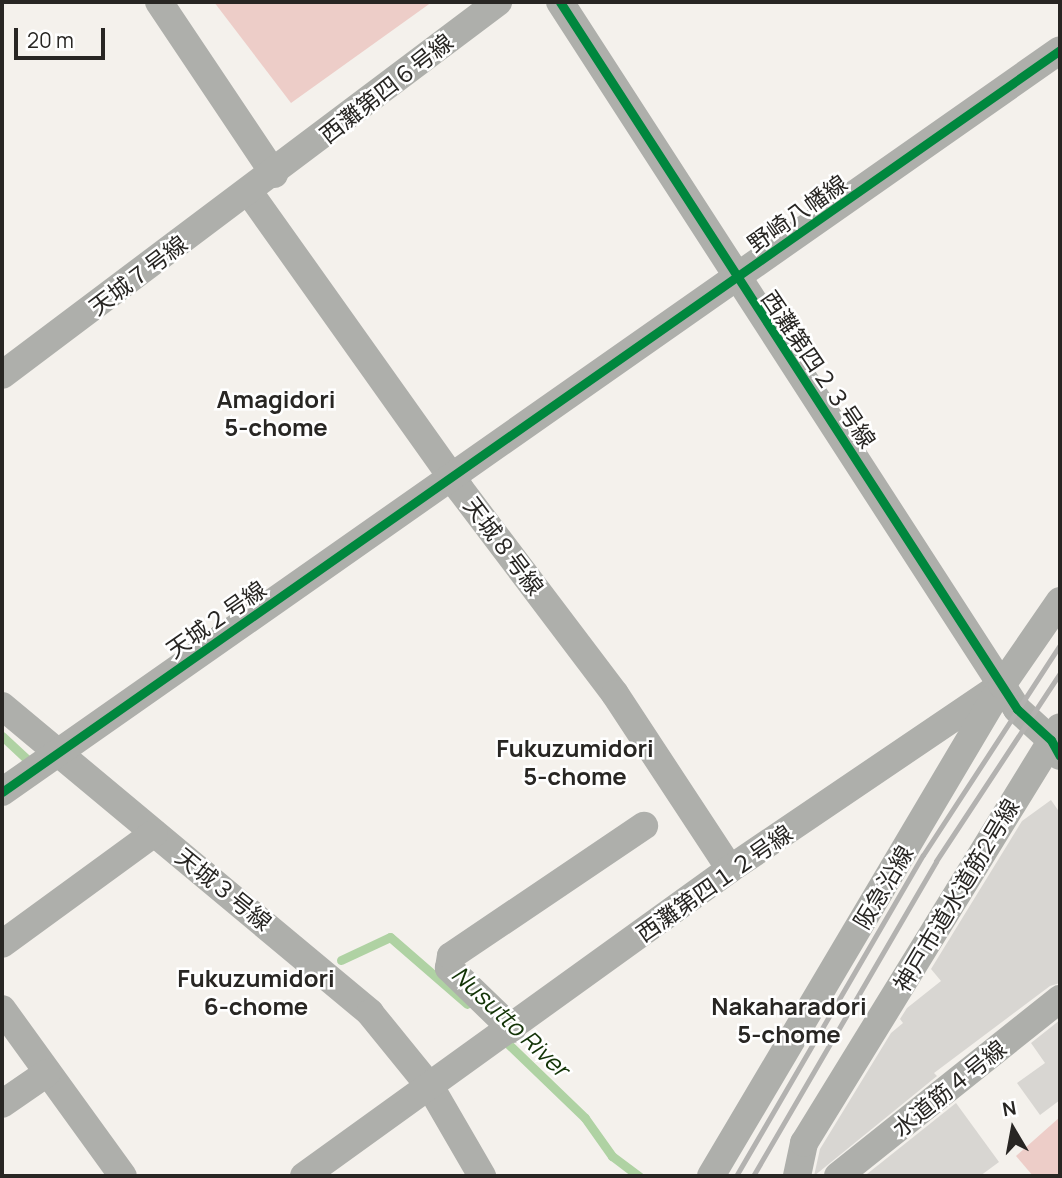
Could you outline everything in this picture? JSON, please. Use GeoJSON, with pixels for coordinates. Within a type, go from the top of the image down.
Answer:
{"type":"FeatureCollection","features":[{"type":"Feature","properties":{"kind":"street"},"geometry":{"type":"LineString","coordinates":[[159,2],[274,174]]}},
{"type":"Feature","properties":{"kind":"street","name":"西灘第四６号線"},"geometry":{"type":"LineString","coordinates":[[274,174],[498,2]]}},
{"type":"Feature","properties":{"kind":"street","name":"西灘第四２３号線"},"geometry":{"type":"LineString","coordinates":[[560,2],[1002,685],[1027,722],[1057,741]]}},
{"type":"Feature","properties":{"kind":"street","name":"野崎八幡線"},"geometry":{"type":"LineString","coordinates":[[452,478],[1060,50]]}},
{"type":"Feature","properties":{"kind":"street","name":"天城７号線"},"geometry":{"type":"LineString","coordinates":[[2,375],[274,174]]}},
{"type":"Feature","properties":{"kind":"street","name":"天城８号線"},"geometry":{"type":"LineString","coordinates":[[249,192],[452,478],[615,694],[730,869]]}},
{"type":"Feature","properties":{"kind":"street","name":"天城２号線"},"geometry":{"type":"LineString","coordinates":[[2,792],[452,478]]}},
{"type":"Feature","properties":{"kind":"street","name":"阪急沿線"},"geometry":{"type":"LineString","coordinates":[[711,1176],[1002,685],[1060,601]]}},
{"type":"Feature","properties":{"kind":"street","name":"西灘第四１２号線"},"geometry":{"type":"LineString","coordinates":[[304,1176],[431,1088],[730,869],[1002,685]]}},
{"type":"Feature","properties":{"kind":"street","name":"天城３号線"},"geometry":{"type":"LineString","coordinates":[[2,706],[55,755],[370,1013],[431,1088],[482,1176]]}},
{"type":"Feature","properties":{"kind":"street","name":"神戸市道水道筋2号線"},"geometry":{"type":"LineString","coordinates":[[797,1176],[804,1143],[1057,741]]}},
{"type":"Feature","properties":{"kind":"street"},"geometry":{"type":"LineString","coordinates":[[511,1030],[449,968],[451,956],[644,825]]}},
{"type":"Feature","properties":{"kind":"street"},"geometry":{"type":"LineString","coordinates":[[2,944],[154,834]]}},
{"type":"Feature","properties":{"kind":"street","name":"水道筋４号線"},"geometry":{"type":"LineString","coordinates":[[838,1176],[1060,999]]}},
{"type":"Feature","properties":{"kind":"street"},"geometry":{"type":"LineString","coordinates":[[2,1009],[122,1176]]}},
{"type":"Feature","properties":{"kind":"street"},"geometry":{"type":"LineString","coordinates":[[2,1104],[47,1073]]}},
{"type":"Feature","properties":{"kind":"shaded area"},"geometry":{"type":"Polygon","coordinates":[[[214,2],[432,2],[291,103],[214,2]]]}},
{"type":"Feature","properties":{"kind":"shaded area"},"geometry":{"type":"Polygon","coordinates":[[[1060,1117],[1060,1176],[1033,1176],[1016,1156],[1060,1117]]]}},
{"type":"Feature","properties":{"kind":"building"},"geometry":{"type":"Polygon","coordinates":[[[1051,800],[1060,813],[1060,983],[1050,986],[934,1073],[937,1076],[814,1176],[820,1149],[891,1033],[903,1023],[900,1019],[907,1008],[941,981],[931,969],[1022,821],[1051,800]]]}},
{"type":"Feature","properties":{"kind":"building"},"geometry":{"type":"Polygon","coordinates":[[[1060,1020],[1060,1100],[1040,1115],[1017,1083],[1045,1063],[1031,1043],[1060,1020]]]}},
{"type":"Feature","properties":{"kind":"building"},"geometry":{"type":"Polygon","coordinates":[[[956,1103],[999,1162],[980,1176],[867,1174],[956,1103]]]}},
{"type":"Feature","properties":{"kind":"waterway"},"geometry":{"type":"LineString","coordinates":[[2,736],[30,762]]}},
{"type":"Feature","properties":{"kind":"waterway","name":"Nusutto River"},"geometry":{"type":"LineString","coordinates":[[341,960],[390,937],[467,1004]]}},
{"type":"Feature","properties":{"kind":"waterway","name":"Nusutto River"},"geometry":{"type":"LineString","coordinates":[[502,1038],[585,1118],[612,1156],[639,1176]]}},
{"type":"Feature","properties":{"kind":"railway"},"geometry":{"type":"LineString","coordinates":[[736,1176],[923,855],[1060,645]]}},
{"type":"Feature","properties":{"kind":"railway"},"geometry":{"type":"LineString","coordinates":[[753,1176],[936,861],[1060,673]]}},
{"type":"Feature","properties":{"kind":"cycle path"},"geometry":{"type":"LineString","coordinates":[[560,2],[1017,709],[1051,740],[1060,756]]}},
{"type":"Feature","properties":{"kind":"cycle path"},"geometry":{"type":"LineString","coordinates":[[2,792],[1060,50]]}},
{"type":"Feature","properties":{"kind":"district","name":"Amagidori 5-chome"},"geometry":{"type":"Point","coordinates":[276,413]}},
{"type":"Feature","properties":{"kind":"district","name":"Fukuzumidori 5-chome"},"geometry":{"type":"Point","coordinates":[575,762]}},
{"type":"Feature","properties":{"kind":"district","name":"Fukuzumidori 6-chome"},"geometry":{"type":"Point","coordinates":[256,992]}},
{"type":"Feature","properties":{"kind":"district","name":"Nakaharadori 5-chome"},"geometry":{"type":"Point","coordinates":[789,1020]}}]}
